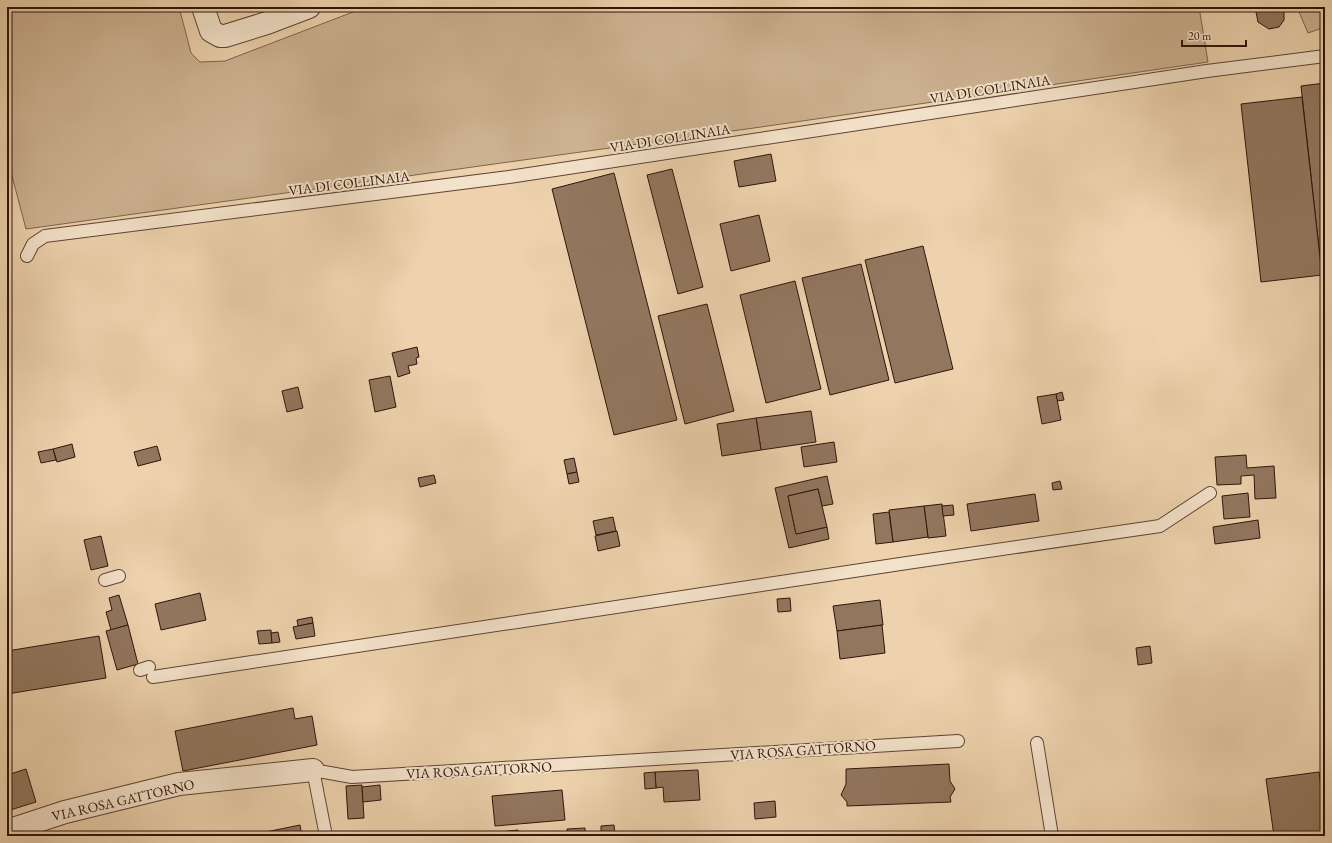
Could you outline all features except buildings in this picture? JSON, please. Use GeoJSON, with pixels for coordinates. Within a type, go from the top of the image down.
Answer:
{"type":"FeatureCollection","features":[{"type":"Feature","properties":{"kind":"street"},"geometry":{"type":"LineString","coordinates":[[203,7],[210,31],[220,36],[226,36],[267,23],[309,7]]}},
{"type":"Feature","properties":{"kind":"street","name":"VIA ROSA GATTORNO"},"geometry":{"type":"LineString","coordinates":[[7,831],[65,812],[180,784],[313,770]]}},
{"type":"Feature","properties":{"kind":"lane","name":"VIA DI COLLINAIA"},"geometry":{"type":"LineString","coordinates":[[27,256],[33,244],[45,236],[509,177],[1207,71],[1325,56]]}},
{"type":"Feature","properties":{"kind":"lane"},"geometry":{"type":"LineString","coordinates":[[147,671],[1160,526],[1210,493]]}},
{"type":"Feature","properties":{"kind":"lane"},"geometry":{"type":"LineString","coordinates":[[105,580],[120,576]]}},
{"type":"Feature","properties":{"kind":"lane","name":"VIA ROSA GATTORNO"},"geometry":{"type":"LineString","coordinates":[[313,770],[352,777],[958,741]]}},
{"type":"Feature","properties":{"kind":"lane"},"geometry":{"type":"LineString","coordinates":[[1037,743],[1052,836]]}},
{"type":"Feature","properties":{"kind":"lane"},"geometry":{"type":"LineString","coordinates":[[313,770],[326,836]]}},
{"type":"Feature","properties":{"kind":"shaded area"},"geometry":{"type":"Polygon","coordinates":[[[7,7],[179,7],[191,53],[200,62],[225,61],[366,7],[1199,7],[1208,62],[761,127],[26,229],[7,157],[7,7]]]}},
{"type":"Feature","properties":{"kind":"shaded area"},"geometry":{"type":"Polygon","coordinates":[[[1297,7],[1325,7],[1325,27],[1308,33],[1297,7]]]}}]}
